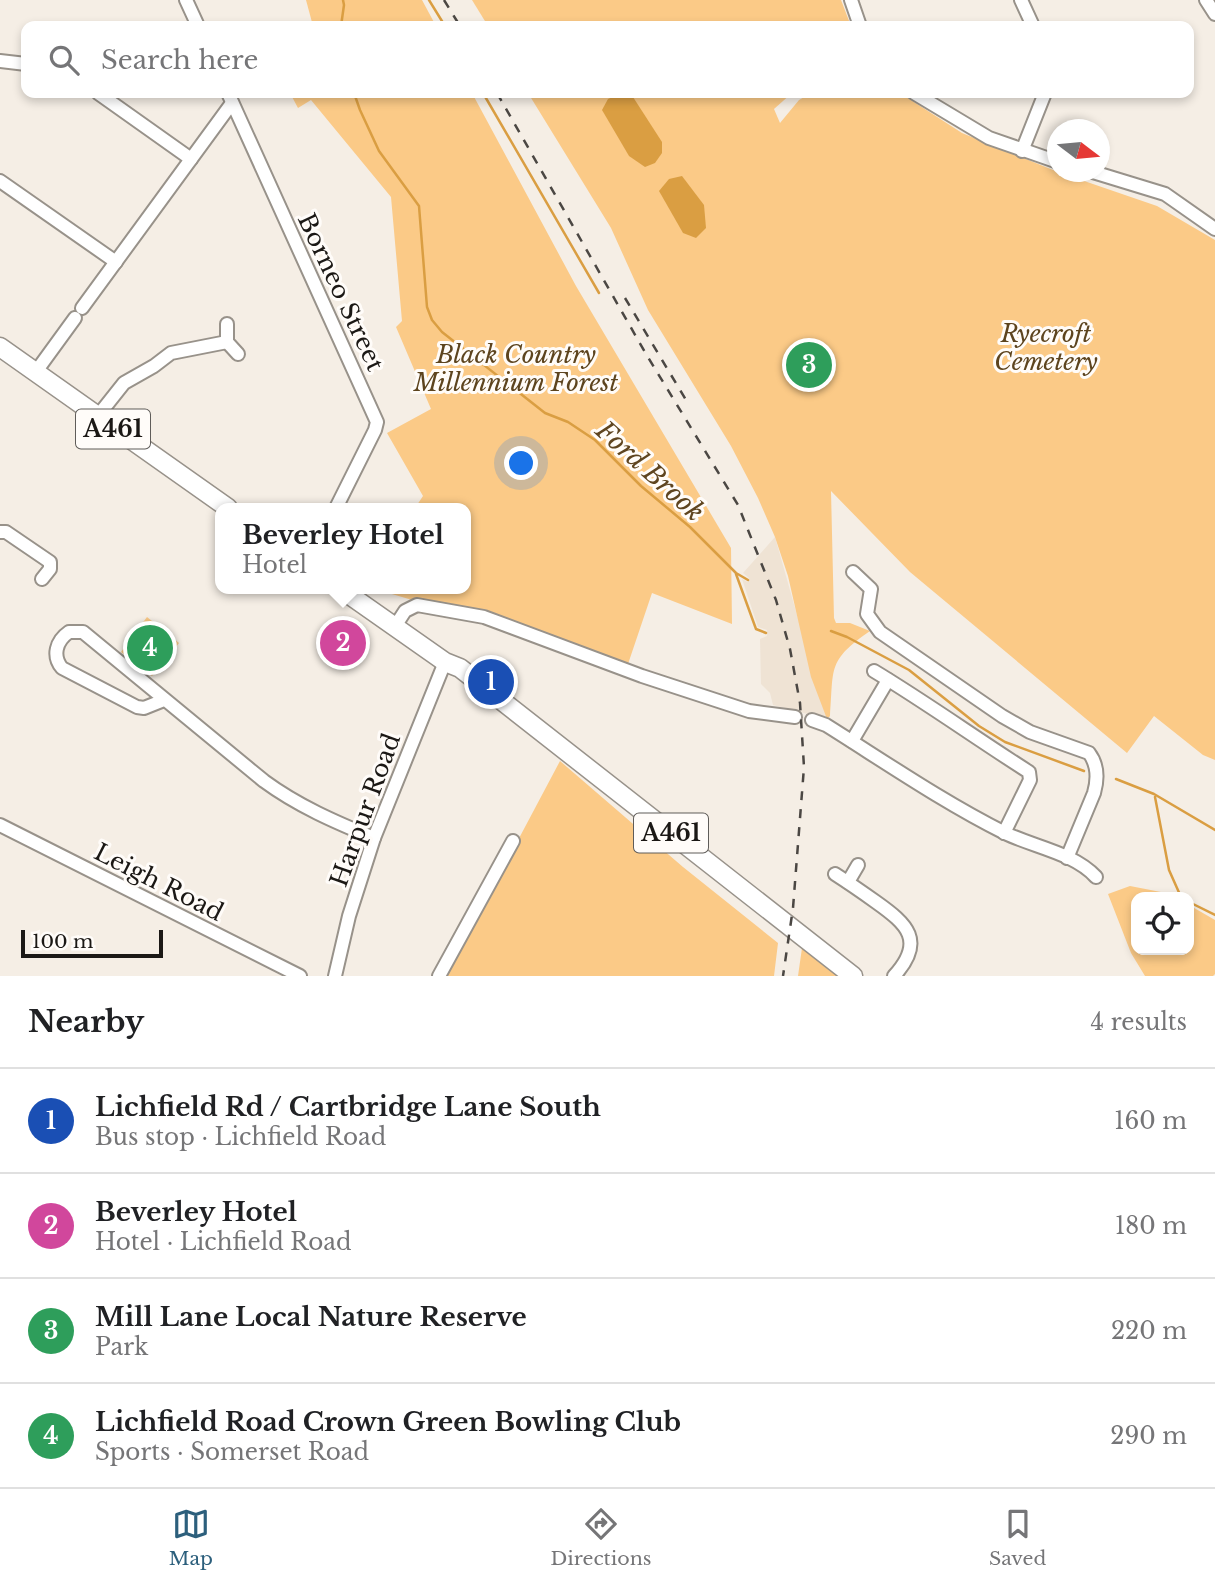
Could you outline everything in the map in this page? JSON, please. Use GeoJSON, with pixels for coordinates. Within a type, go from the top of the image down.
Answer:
{"type":"FeatureCollection","features":[{"type":"Feature","properties":{"kind":"highway","name":"A461"},"geometry":{"type":"LineString","coordinates":[[0,347],[221,503]]}},
{"type":"Feature","properties":{"kind":"highway","name":"A461"},"geometry":{"type":"LineString","coordinates":[[348,594],[445,662],[460,668],[853,976]]}},
{"type":"Feature","properties":{"kind":"street"},"geometry":{"type":"LineString","coordinates":[[186,0],[196,21]]}},
{"type":"Feature","properties":{"kind":"street"},"geometry":{"type":"LineString","coordinates":[[851,0],[858,21]]}},
{"type":"Feature","properties":{"kind":"street"},"geometry":{"type":"LineString","coordinates":[[1021,0],[1031,21]]}},
{"type":"Feature","properties":{"kind":"street"},"geometry":{"type":"LineString","coordinates":[[1206,0],[1215,14]]}},
{"type":"Feature","properties":{"kind":"street"},"geometry":{"type":"LineString","coordinates":[[0,61],[21,63]]}},
{"type":"Feature","properties":{"kind":"street"},"geometry":{"type":"LineString","coordinates":[[105,98],[191,159]]}},
{"type":"Feature","properties":{"kind":"street"},"geometry":{"type":"LineString","coordinates":[[35,373],[191,159],[230,98]]}},
{"type":"Feature","properties":{"kind":"street","name":"Borneo Street"},"geometry":{"type":"LineString","coordinates":[[230,98],[377,422],[338,503]]}},
{"type":"Feature","properties":{"kind":"street"},"geometry":{"type":"LineString","coordinates":[[922,98],[989,138],[1047,159]]}},
{"type":"Feature","properties":{"kind":"street"},"geometry":{"type":"LineString","coordinates":[[1022,151],[1043,98]]}},
{"type":"Feature","properties":{"kind":"street"},"geometry":{"type":"LineString","coordinates":[[1110,177],[1165,194],[1215,229]]}},
{"type":"Feature","properties":{"kind":"street"},"geometry":{"type":"LineString","coordinates":[[0,181],[116,262]]}},
{"type":"Feature","properties":{"kind":"street"},"geometry":{"type":"LineString","coordinates":[[227,324],[228,342],[238,354]]}},
{"type":"Feature","properties":{"kind":"street"},"geometry":{"type":"LineString","coordinates":[[97,417],[124,383],[154,366],[171,352],[228,342]]}},
{"type":"Feature","properties":{"kind":"street"},"geometry":{"type":"LineString","coordinates":[[0,532],[6,532],[50,562],[50,569],[42,579]]}},
{"type":"Feature","properties":{"kind":"street"},"geometry":{"type":"LineString","coordinates":[[853,572],[871,589],[867,614],[880,632],[1002,716],[1030,732],[1088,753],[1095,761],[1097,783],[1067,858]]}},
{"type":"Feature","properties":{"kind":"street"},"geometry":{"type":"LineString","coordinates":[[394,628],[405,611],[417,606],[484,617],[642,676],[749,711],[795,717]]}},
{"type":"Feature","properties":{"kind":"street"},"geometry":{"type":"LineString","coordinates":[[164,700],[144,708],[137,707],[62,668],[55,659],[55,653],[64,635],[69,632],[83,632],[286,797],[374,838]]}},
{"type":"Feature","properties":{"kind":"street","name":"Harpur Road"},"geometry":{"type":"LineString","coordinates":[[335,976],[349,916],[374,838],[445,662]]}},
{"type":"Feature","properties":{"kind":"street"},"geometry":{"type":"LineString","coordinates":[[874,671],[1029,772],[1030,780],[1004,833]]}},
{"type":"Feature","properties":{"kind":"street"},"geometry":{"type":"LineString","coordinates":[[852,741],[888,680]]}},
{"type":"Feature","properties":{"kind":"street"},"geometry":{"type":"LineString","coordinates":[[812,720],[826,725],[920,785],[1004,833],[1067,858],[1088,869],[1096,877]]}},
{"type":"Feature","properties":{"kind":"street","name":"Leigh Road"},"geometry":{"type":"LineString","coordinates":[[0,825],[300,976]]}},
{"type":"Feature","properties":{"kind":"street"},"geometry":{"type":"LineString","coordinates":[[439,976],[513,841]]}},
{"type":"Feature","properties":{"kind":"street"},"geometry":{"type":"LineString","coordinates":[[491,847],[505,855]]}},
{"type":"Feature","properties":{"kind":"street"},"geometry":{"type":"LineString","coordinates":[[848,882],[858,865]]}},
{"type":"Feature","properties":{"kind":"street"},"geometry":{"type":"LineString","coordinates":[[835,874],[901,920],[909,933],[911,944],[908,955],[894,976]]}},
{"type":"Feature","properties":{"kind":"shaded area"},"geometry":{"type":"Polygon","coordinates":[[[634,98],[662,142],[662,153],[655,163],[645,167],[629,156],[602,110],[608,99],[634,98]]]}},
{"type":"Feature","properties":{"kind":"shaded area"},"geometry":{"type":"Polygon","coordinates":[[[682,176],[704,205],[706,228],[696,238],[683,233],[659,191],[669,179],[682,176]]]}},
{"type":"Feature","properties":{"kind":"shaded area"},"geometry":{"type":"Polygon","coordinates":[[[775,537],[830,716],[827,719],[773,705],[770,693],[761,684],[760,639],[767,636],[767,630],[758,627],[742,579],[748,582],[749,578],[743,573],[775,537]]]}},
{"type":"Feature","properties":{"kind":"green space"},"geometry":{"type":"Polygon","coordinates":[[[306,0],[422,0],[433,21],[312,21],[306,0]]]}},
{"type":"Feature","properties":{"kind":"green space"},"geometry":{"type":"Polygon","coordinates":[[[472,0],[841,0],[849,21],[485,21],[472,0]]]}},
{"type":"Feature","properties":{"kind":"green space","name":"Black Country Millennium Forest"},"geometry":{"type":"Polygon","coordinates":[[[293,98],[475,98],[576,286],[731,548],[732,624],[652,593],[628,664],[392,594],[471,594],[471,503],[418,503],[423,496],[387,433],[431,409],[396,327],[402,321],[391,197],[311,100],[298,108],[293,98]]]}},
{"type":"Feature","properties":{"kind":"green space","name":"Ryecroft Cemetery"},"geometry":{"type":"Polygon","coordinates":[[[531,98],[786,98],[774,109],[780,123],[802,98],[908,98],[962,133],[1047,168],[1047,182],[1087,182],[1157,206],[1215,240],[1215,760],[1203,755],[1154,716],[1127,753],[910,572],[831,491],[834,618],[836,623],[850,623],[870,631],[846,650],[835,666],[830,716],[827,719],[811,677],[788,576],[758,498],[731,446],[648,310],[611,228],[531,98]]]}},
{"type":"Feature","properties":{"kind":"green space"},"geometry":{"type":"Polygon","coordinates":[[[147,617],[179,643],[152,676],[121,652],[147,617]]]}},
{"type":"Feature","properties":{"kind":"green space"},"geometry":{"type":"Polygon","coordinates":[[[560,761],[683,867],[778,943],[774,976],[446,976],[560,761]]]}},
{"type":"Feature","properties":{"kind":"green space"},"geometry":{"type":"Polygon","coordinates":[[[1130,886],[1161,892],[1131,892],[1131,953],[1108,894],[1130,886]]]}},
{"type":"Feature","properties":{"kind":"green space"},"geometry":{"type":"Polygon","coordinates":[[[1194,908],[1215,920],[1213,976],[1145,976],[1132,955],[1194,955],[1194,908]]]}},
{"type":"Feature","properties":{"kind":"green space"},"geometry":{"type":"Polygon","coordinates":[[[802,948],[838,976],[798,976],[802,948]]]}},
{"type":"Feature","properties":{"kind":"waterway","name":"Ford Brook"},"geometry":{"type":"LineString","coordinates":[[342,21],[343,0]]}},
{"type":"Feature","properties":{"kind":"waterway"},"geometry":{"type":"LineString","coordinates":[[429,0],[442,21]]}},
{"type":"Feature","properties":{"kind":"waterway","name":"Ford Brook"},"geometry":{"type":"LineString","coordinates":[[356,98],[379,151],[419,206],[427,307],[432,320],[442,332],[545,413],[568,422],[595,440],[736,573],[748,580]]}},
{"type":"Feature","properties":{"kind":"waterway"},"geometry":{"type":"LineString","coordinates":[[486,98],[599,293]]}},
{"type":"Feature","properties":{"kind":"waterway","name":"Ford Brook"},"geometry":{"type":"LineString","coordinates":[[736,574],[756,629],[766,633]]}},
{"type":"Feature","properties":{"kind":"waterway","name":"Ford Brook"},"geometry":{"type":"LineString","coordinates":[[831,631],[909,670],[979,726],[1005,742],[1084,771]]}},
{"type":"Feature","properties":{"kind":"waterway","name":"Ford Brook"},"geometry":{"type":"LineString","coordinates":[[1116,779],[1154,794],[1215,830]]}},
{"type":"Feature","properties":{"kind":"waterway"},"geometry":{"type":"LineString","coordinates":[[1155,797],[1169,870],[1179,892]]}},
{"type":"Feature","properties":{"kind":"waterway"},"geometry":{"type":"LineString","coordinates":[[1194,904],[1215,915]]}},
{"type":"Feature","properties":{"kind":"railway"},"geometry":{"type":"LineString","coordinates":[[444,0],[457,21]]}},
{"type":"Feature","properties":{"kind":"railway"},"geometry":{"type":"LineString","coordinates":[[500,98],[646,354],[738,505],[776,600],[790,649],[800,703],[804,767],[793,908],[783,976]]}},
{"type":"Feature","properties":{"kind":"railway"},"geometry":{"type":"LineString","coordinates":[[625,298],[686,400]]}},
{"type":"Feature","properties":{"kind":"place","name":"Mill Lane Local Nature Reserve"},"geometry":{"type":"Point","coordinates":[809,365]}},
{"type":"Feature","properties":{"kind":"place","name":"Beverley Hotel"},"geometry":{"type":"Point","coordinates":[343,643]}},
{"type":"Feature","properties":{"kind":"place","name":"Lichfield Road Crown Green Bowling Club"},"geometry":{"type":"Point","coordinates":[150,648]}},
{"type":"Feature","properties":{"kind":"place","name":"Lichfield Rd / Cartbridge Lane South"},"geometry":{"type":"Point","coordinates":[491,682]}}]}
